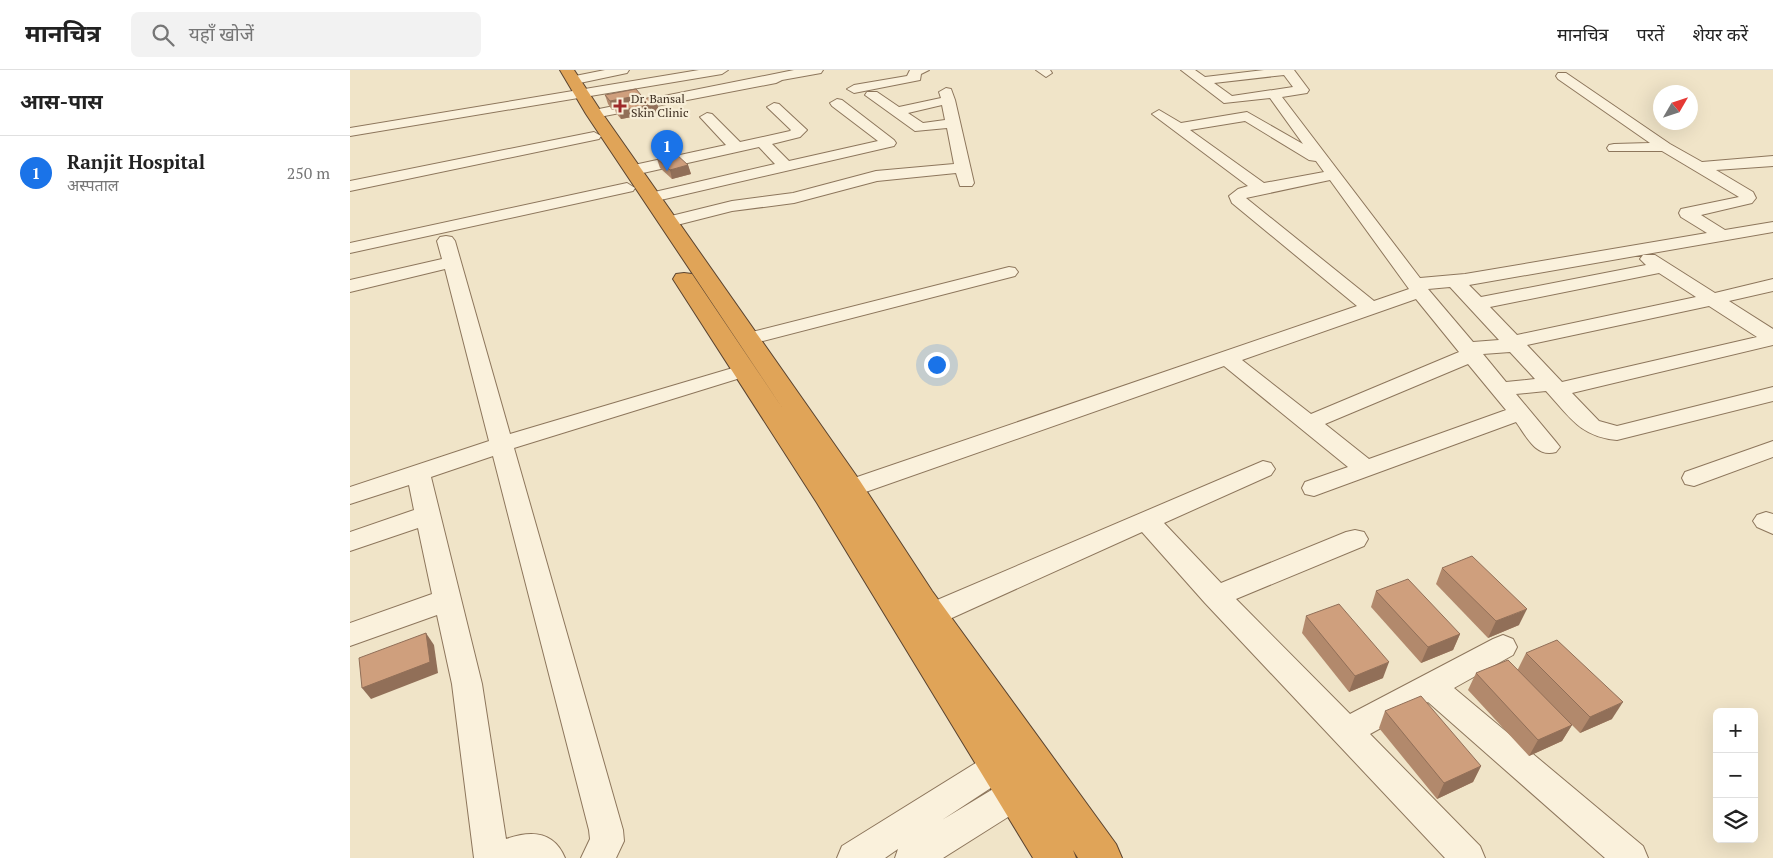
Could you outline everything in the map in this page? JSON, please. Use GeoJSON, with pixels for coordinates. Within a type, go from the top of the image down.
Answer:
{"type":"FeatureCollection","features":[{"type":"Feature","properties":{"kind":"highway"},"geometry":{"type":"LineString","coordinates":[[576,94],[638,185],[743,371],[933,614],[1102,858]]}},
{"type":"Feature","properties":{"kind":"highway"},"geometry":{"type":"LineString","coordinates":[[638,185],[669,222],[747,339],[998,766],[1056,858]]}},
{"type":"Feature","properties":{"kind":"street"},"geometry":{"type":"LineString","coordinates":[[350,186],[576,94],[622,70]]}},
{"type":"Feature","properties":{"kind":"street"},"geometry":{"type":"LineString","coordinates":[[350,132],[722,70]]}},
{"type":"Feature","properties":{"kind":"street"},"geometry":{"type":"LineString","coordinates":[[576,94],[817,70]]}},
{"type":"Feature","properties":{"kind":"street"},"geometry":{"type":"LineString","coordinates":[[854,89],[910,79],[914,77],[915,72],[922,70]]}},
{"type":"Feature","properties":{"kind":"street"},"geometry":{"type":"LineString","coordinates":[[1187,70],[1229,100],[1279,102]]}},
{"type":"Feature","properties":{"kind":"street"},"geometry":{"type":"LineString","coordinates":[[1178,128],[1247,116],[1302,90],[1288,70],[1202,81]]}},
{"type":"Feature","properties":{"kind":"street"},"geometry":{"type":"LineString","coordinates":[[717,101],[782,88],[773,75]]}},
{"type":"Feature","properties":{"kind":"street"},"geometry":{"type":"LineString","coordinates":[[1562,76],[1634,123],[1665,147],[1748,198],[1687,212],[1724,237]]}},
{"type":"Feature","properties":{"kind":"street"},"geometry":{"type":"LineString","coordinates":[[872,95],[920,128],[953,124]]}},
{"type":"Feature","properties":{"kind":"street"},"geometry":{"type":"LineString","coordinates":[[669,222],[732,206],[794,198],[876,176],[964,175],[947,96],[897,112]]}},
{"type":"Feature","properties":{"kind":"street"},"geometry":{"type":"LineString","coordinates":[[1279,102],[1439,314],[1548,447]]}},
{"type":"Feature","properties":{"kind":"street"},"geometry":{"type":"LineString","coordinates":[[350,248],[638,185],[785,166],[889,143],[837,104]]}},
{"type":"Feature","properties":{"kind":"street"},"geometry":{"type":"LineString","coordinates":[[638,185],[736,147],[795,134],[800,130],[774,107]]}},
{"type":"Feature","properties":{"kind":"street"},"geometry":{"type":"LineString","coordinates":[[1159,114],[1260,188]]}},
{"type":"Feature","properties":{"kind":"street"},"geometry":{"type":"LineString","coordinates":[[1247,116],[1330,170]]}},
{"type":"Feature","properties":{"kind":"street"},"geometry":{"type":"LineString","coordinates":[[707,117],[736,147]]}},
{"type":"Feature","properties":{"kind":"street"},"geometry":{"type":"LineString","coordinates":[[762,142],[785,166]]}},
{"type":"Feature","properties":{"kind":"street"},"geometry":{"type":"LineString","coordinates":[[1614,148],[1665,147]]}},
{"type":"Feature","properties":{"kind":"street"},"geometry":{"type":"LineString","coordinates":[[1698,167],[1773,161]]}},
{"type":"Feature","properties":{"kind":"street"},"geometry":{"type":"LineString","coordinates":[[1330,170],[1260,188],[1237,196],[1238,200],[1372,308]]}},
{"type":"Feature","properties":{"kind":"street"},"geometry":{"type":"LineString","coordinates":[[838,492],[1372,308],[1418,287],[1635,250],[1724,237],[1773,227]]}},
{"type":"Feature","properties":{"kind":"street"},"geometry":{"type":"LineString","coordinates":[[1500,389],[1554,387],[1773,338],[1635,250]]}},
{"type":"Feature","properties":{"kind":"street"},"geometry":{"type":"LineString","coordinates":[[350,286],[449,251],[503,444],[606,830],[607,841],[598,858]]}},
{"type":"Feature","properties":{"kind":"street"},"geometry":{"type":"LineString","coordinates":[[1439,314],[1480,307],[1662,267]]}},
{"type":"Feature","properties":{"kind":"street"},"geometry":{"type":"LineString","coordinates":[[747,339],[1009,272]]}},
{"type":"Feature","properties":{"kind":"street"},"geometry":{"type":"LineString","coordinates":[[1455,281],[1591,426],[1604,432],[1617,433],[1773,394]]}},
{"type":"Feature","properties":{"kind":"street"},"geometry":{"type":"LineString","coordinates":[[1308,423],[1469,352],[1515,344],[1773,285]]}},
{"type":"Feature","properties":{"kind":"street"},"geometry":{"type":"LineString","coordinates":[[1227,358],[1366,469]]}},
{"type":"Feature","properties":{"kind":"street"},"geometry":{"type":"LineString","coordinates":[[350,496],[503,444],[743,371]]}},
{"type":"Feature","properties":{"kind":"street"},"geometry":{"type":"LineString","coordinates":[[1314,488],[1520,413]]}},
{"type":"Feature","properties":{"kind":"street"},"geometry":{"type":"LineString","coordinates":[[1694,478],[1773,449]]}},
{"type":"Feature","properties":{"kind":"street"},"geometry":{"type":"LineString","coordinates":[[933,614],[1263,469]]}},
{"type":"Feature","properties":{"kind":"street"},"geometry":{"type":"LineString","coordinates":[[418,473],[467,684],[483,788],[491,858]]}},
{"type":"Feature","properties":{"kind":"street"},"geometry":{"type":"LineString","coordinates":[[350,542],[427,515]]}},
{"type":"Feature","properties":{"kind":"street"},"geometry":{"type":"LineString","coordinates":[[1146,520],[1215,596],[1348,731],[1468,858]]}},
{"type":"Feature","properties":{"kind":"street"},"geometry":{"type":"LineString","coordinates":[[1215,596],[1355,539]]}},
{"type":"Feature","properties":{"kind":"street"},"geometry":{"type":"LineString","coordinates":[[350,635],[446,600]]}},
{"type":"Feature","properties":{"kind":"street"},"geometry":{"type":"LineString","coordinates":[[1348,731],[1503,647]]}},
{"type":"Feature","properties":{"kind":"street"},"geometry":{"type":"LineString","coordinates":[[1430,686],[1631,858]]}},
{"type":"Feature","properties":{"kind":"street"},"geometry":{"type":"LineString","coordinates":[[854,858],[998,766]]}},
{"type":"Feature","properties":{"kind":"street"},"geometry":{"type":"LineString","coordinates":[[912,858],[1015,794]]}},
{"type":"Feature","properties":{"kind":"street"},"geometry":{"type":"LineString","coordinates":[[501,858],[526,849],[538,850],[548,858]]}},
{"type":"Feature","properties":{"kind":"building"},"geometry":{"type":"Polygon","coordinates":[[[636,89],[641,95],[610,101],[605,95],[636,89]]]}},
{"type":"Feature","properties":{"kind":"building"},"geometry":{"type":"Polygon","coordinates":[[[652,97],[657,103],[619,111],[613,105],[652,97]]]}},
{"type":"Feature","properties":{"kind":"building"},"geometry":{"type":"Polygon","coordinates":[[[676,154],[688,165],[670,170],[657,159],[676,154]]]}},
{"type":"Feature","properties":{"kind":"building"},"geometry":{"type":"Polygon","coordinates":[[[1472,556],[1527,609],[1496,621],[1442,568],[1472,556]]]}},
{"type":"Feature","properties":{"kind":"building"},"geometry":{"type":"Polygon","coordinates":[[[1408,579],[1460,634],[1428,647],[1376,591],[1408,579]]]}},
{"type":"Feature","properties":{"kind":"building"},"geometry":{"type":"Polygon","coordinates":[[[1339,604],[1389,662],[1355,676],[1306,616],[1339,604]]]}},
{"type":"Feature","properties":{"kind":"building"},"geometry":{"type":"Polygon","coordinates":[[[426,633],[430,662],[362,688],[359,658],[426,633]]]}},
{"type":"Feature","properties":{"kind":"building"},"geometry":{"type":"Polygon","coordinates":[[[1557,640],[1623,702],[1590,717],[1526,653],[1557,640]]]}},
{"type":"Feature","properties":{"kind":"building"},"geometry":{"type":"Polygon","coordinates":[[[1508,660],[1572,725],[1538,740],[1476,673],[1508,660]]]}},
{"type":"Feature","properties":{"kind":"building"},"geometry":{"type":"Polygon","coordinates":[[[1421,696],[1481,766],[1444,783],[1385,711],[1421,696]]]}},
{"type":"Feature","properties":{"kind":"place","name":"Dr. Bansal Skin Clinic"},"geometry":{"type":"Point","coordinates":[620,106]}},
{"type":"Feature","properties":{"kind":"place","name":"Ranjit Hospital"},"geometry":{"type":"Point","coordinates":[667,171]}}]}
